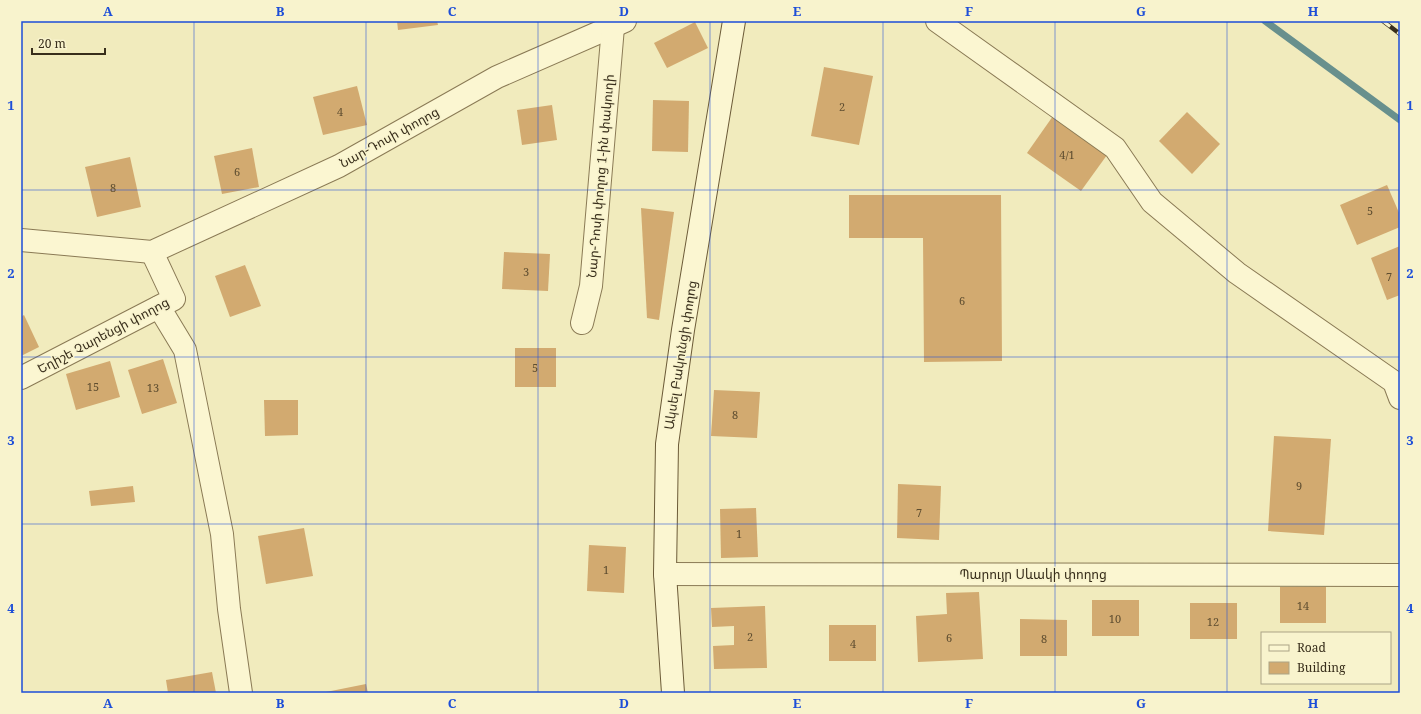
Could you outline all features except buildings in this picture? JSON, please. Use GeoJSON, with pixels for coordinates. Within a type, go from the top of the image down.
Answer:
{"type":"FeatureCollection","features":[{"type":"Feature","properties":{"kind":"street","name":"Ակսել Բակունցի փողոց"},"geometry":{"type":"LineString","coordinates":[[673,693],[665,574],[667,444],[683,330],[734,21]]}},
{"type":"Feature","properties":{"kind":"street"},"geometry":{"type":"LineString","coordinates":[[937,21],[1115,148],[1152,202],[1237,273],[1394,382],[1400,398]]}},
{"type":"Feature","properties":{"kind":"street","name":"Նար-Դոսի փողոց"},"geometry":{"type":"LineString","coordinates":[[152,252],[339,166],[497,77],[619,24]]}},
{"type":"Feature","properties":{"kind":"street","name":"Նար-Դոսի փողոց 1-ին փակուղի"},"geometry":{"type":"LineString","coordinates":[[582,323],[591,286],[619,24]]}},
{"type":"Feature","properties":{"kind":"street"},"geometry":{"type":"LineString","coordinates":[[21,240],[152,252]]}},
{"type":"Feature","properties":{"kind":"street","name":"Եղիշե Չարենցի փողոց"},"geometry":{"type":"LineString","coordinates":[[21,378],[174,300],[152,252]]}},
{"type":"Feature","properties":{"kind":"street"},"geometry":{"type":"LineString","coordinates":[[159,307],[185,350],[222,534],[229,609],[241,693]]}},
{"type":"Feature","properties":{"kind":"street","name":"Պարույր Սևակի փողոց"},"geometry":{"type":"LineString","coordinates":[[665,574],[1400,575]]}},
{"type":"Feature","properties":{"kind":"waterway"},"geometry":{"type":"LineString","coordinates":[[1265,21],[1400,120]]}},
{"type":"Feature","properties":{"kind":"railway"},"geometry":{"type":"LineString","coordinates":[[1383,21],[1400,34]]}}]}
